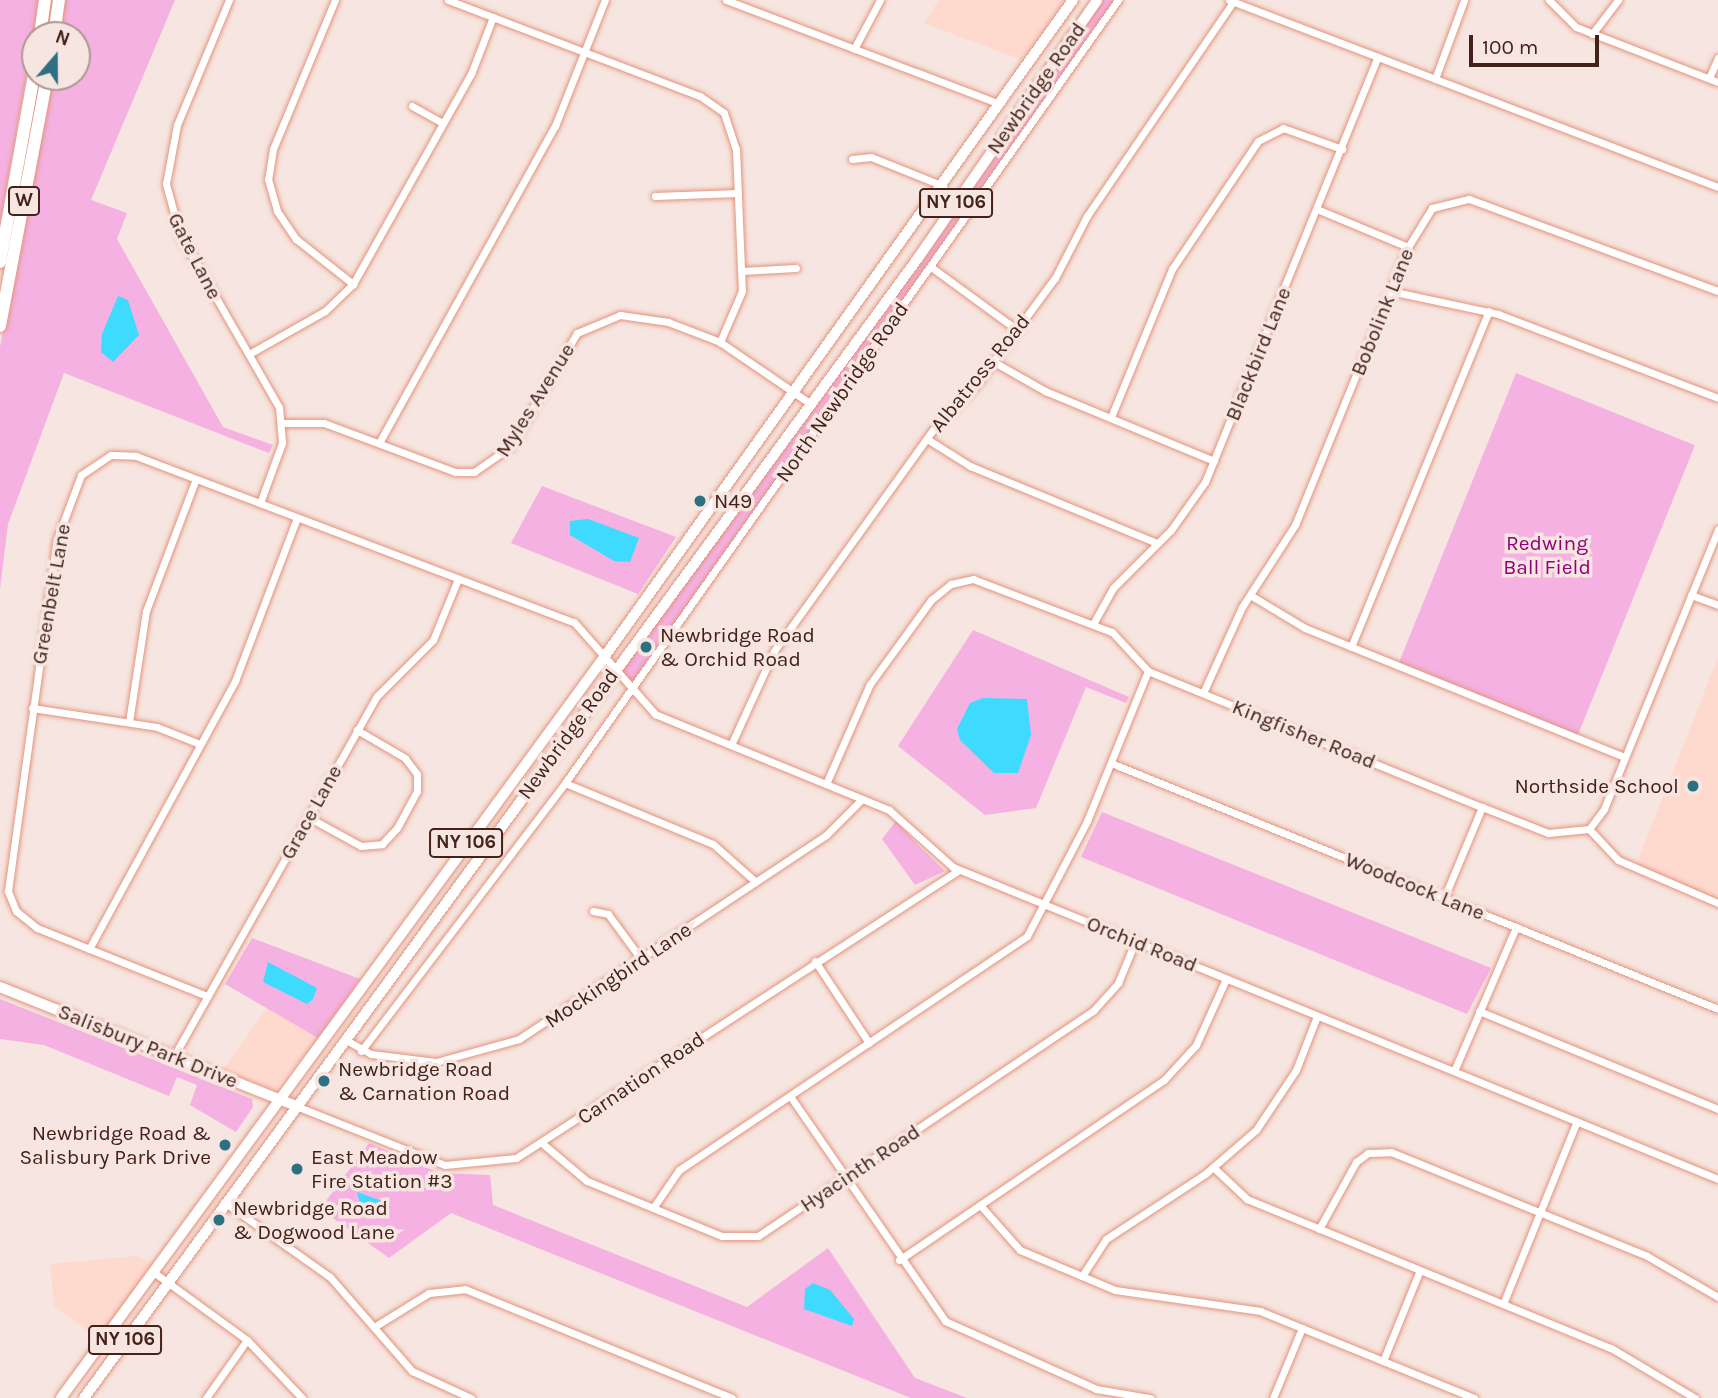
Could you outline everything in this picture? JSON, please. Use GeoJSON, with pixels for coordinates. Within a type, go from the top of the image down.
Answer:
{"type":"FeatureCollection","features":[{"type":"Feature","properties":{"kind":"highway"},"geometry":{"type":"LineString","coordinates":[[42,21],[46,0]]}},
{"type":"Feature","properties":{"kind":"highway"},"geometry":{"type":"LineString","coordinates":[[56,21],[59,0]]}},
{"type":"Feature","properties":{"kind":"highway","name":"W"},"geometry":{"type":"LineString","coordinates":[[0,262],[31,91]]}},
{"type":"Feature","properties":{"kind":"highway","name":"W"},"geometry":{"type":"LineString","coordinates":[[0,326],[44,91]]}},
{"type":"Feature","properties":{"kind":"main road","name":"Newbridge Road"},"geometry":{"type":"LineString","coordinates":[[61,1398],[277,1097],[605,656],[1002,105],[1073,0]]}},
{"type":"Feature","properties":{"kind":"main road","name":"Newbridge Road"},"geometry":{"type":"LineString","coordinates":[[84,1398],[223,1202],[811,404],[1097,0]]}},
{"type":"Feature","properties":{"kind":"main road"},"geometry":{"type":"LineString","coordinates":[[435,884],[450,895]]}},
{"type":"Feature","properties":{"kind":"main road","name":"Salisbury Park Drive"},"geometry":{"type":"LineString","coordinates":[[0,986],[296,1106]]}},
{"type":"Feature","properties":{"kind":"street","name":"Gate Lane"},"geometry":{"type":"LineString","coordinates":[[229,0],[177,125],[166,184],[180,235],[249,354],[283,423]]}},
{"type":"Feature","properties":{"kind":"street"},"geometry":{"type":"LineString","coordinates":[[335,0],[274,149],[268,179],[277,211],[296,239],[354,284]]}},
{"type":"Feature","properties":{"kind":"street"},"geometry":{"type":"LineString","coordinates":[[448,0],[716,106],[734,135],[741,271],[741,300],[720,342]]}},
{"type":"Feature","properties":{"kind":"street"},"geometry":{"type":"LineString","coordinates":[[379,443],[555,126],[605,0]]}},
{"type":"Feature","properties":{"kind":"street"},"geometry":{"type":"LineString","coordinates":[[726,0],[1002,105]]}},
{"type":"Feature","properties":{"kind":"street"},"geometry":{"type":"LineString","coordinates":[[854,49],[880,0]]}},
{"type":"Feature","properties":{"kind":"street","name":"North Newbridge Road"},"geometry":{"type":"LineString","coordinates":[[361,1051],[565,783],[1118,0]]}},
{"type":"Feature","properties":{"kind":"street"},"geometry":{"type":"LineString","coordinates":[[1435,79],[1464,0]]}},
{"type":"Feature","properties":{"kind":"street"},"geometry":{"type":"LineString","coordinates":[[1549,0],[1567,21],[1592,34],[1718,82]]}},
{"type":"Feature","properties":{"kind":"street"},"geometry":{"type":"LineString","coordinates":[[1592,34],[1618,0]]}},
{"type":"Feature","properties":{"kind":"street"},"geometry":{"type":"LineString","coordinates":[[1231,1],[1718,187]]}},
{"type":"Feature","properties":{"kind":"street","name":"Albatross Road"},"geometry":{"type":"LineString","coordinates":[[731,745],[774,651],[926,439],[994,362],[1017,330],[1231,1]]}},
{"type":"Feature","properties":{"kind":"street"},"geometry":{"type":"LineString","coordinates":[[249,354],[325,310],[354,284],[443,123],[493,17]]}},
{"type":"Feature","properties":{"kind":"street","name":"Blackbird Lane"},"geometry":{"type":"LineString","coordinates":[[1093,624],[1113,588],[1194,503],[1214,461],[1378,57]]}},
{"type":"Feature","properties":{"kind":"street"},"geometry":{"type":"LineString","coordinates":[[1709,78],[1718,58]]}},
{"type":"Feature","properties":{"kind":"street"},"geometry":{"type":"LineString","coordinates":[[412,106],[443,123]]}},
{"type":"Feature","properties":{"kind":"street"},"geometry":{"type":"LineString","coordinates":[[1111,417],[1172,269],[1258,141],[1283,128],[1342,149]]}},
{"type":"Feature","properties":{"kind":"street"},"geometry":{"type":"LineString","coordinates":[[852,159],[871,157],[944,186]]}},
{"type":"Feature","properties":{"kind":"street"},"geometry":{"type":"LineString","coordinates":[[656,197],[738,193]]}},
{"type":"Feature","properties":{"kind":"street","name":"Bobolink Lane"},"geometry":{"type":"LineString","coordinates":[[1203,693],[1250,595],[1295,525],[1408,247],[1432,208],[1469,199],[1718,291]]}},
{"type":"Feature","properties":{"kind":"street"},"geometry":{"type":"LineString","coordinates":[[1317,209],[1408,247]]}},
{"type":"Feature","properties":{"kind":"street"},"geometry":{"type":"LineString","coordinates":[[931,267],[1017,330]]}},
{"type":"Feature","properties":{"kind":"street"},"geometry":{"type":"LineString","coordinates":[[741,271],[796,268]]}},
{"type":"Feature","properties":{"kind":"street"},"geometry":{"type":"LineString","coordinates":[[1390,291],[1489,311],[1718,398]]}},
{"type":"Feature","properties":{"kind":"street"},"geometry":{"type":"LineString","coordinates":[[1351,647],[1489,311]]}},
{"type":"Feature","properties":{"kind":"street","name":"Myles Avenue"},"geometry":{"type":"LineString","coordinates":[[283,423],[324,423],[455,472],[491,466],[510,447],[567,345],[587,325],[608,316],[668,323],[720,342],[811,404]]}},
{"type":"Feature","properties":{"kind":"street"},"geometry":{"type":"LineString","coordinates":[[994,362],[1111,417],[1214,461]]}},
{"type":"Feature","properties":{"kind":"street"},"geometry":{"type":"LineString","coordinates":[[260,503],[283,423]]}},
{"type":"Feature","properties":{"kind":"street"},"geometry":{"type":"LineString","coordinates":[[926,439],[970,466],[1157,543]]}},
{"type":"Feature","properties":{"kind":"street","name":"Greenbelt Lane"},"geometry":{"type":"LineString","coordinates":[[206,996],[29,923],[8,891],[57,539],[81,475],[100,459],[122,454],[196,479],[574,622],[605,656]]}},
{"type":"Feature","properties":{"kind":"street"},"geometry":{"type":"LineString","coordinates":[[129,722],[146,611],[196,479]]}},
{"type":"Feature","properties":{"kind":"street"},"geometry":{"type":"LineString","coordinates":[[89,949],[235,681],[297,518]]}},
{"type":"Feature","properties":{"kind":"street"},"geometry":{"type":"LineString","coordinates":[[1718,529],[1625,757],[1589,829],[1618,860],[1718,903]]}},
{"type":"Feature","properties":{"kind":"street","name":"Grace Lane"},"geometry":{"type":"LineString","coordinates":[[174,1056],[357,730],[386,684],[433,640],[458,579]]}},
{"type":"Feature","properties":{"kind":"street","name":"Kingfisher Road"},"geometry":{"type":"LineString","coordinates":[[826,784],[870,684],[931,600],[951,584],[987,580],[1093,624],[1122,640],[1149,671],[1548,833],[1589,829]]}},
{"type":"Feature","properties":{"kind":"street"},"geometry":{"type":"LineString","coordinates":[[1250,595],[1351,647],[1625,757]]}},
{"type":"Feature","properties":{"kind":"street"},"geometry":{"type":"LineString","coordinates":[[1691,595],[1718,605]]}},
{"type":"Feature","properties":{"kind":"street","name":"Orchid Road"},"geometry":{"type":"LineString","coordinates":[[605,656],[630,692],[654,714],[862,799],[903,819],[959,870],[1718,1179]]}},
{"type":"Feature","properties":{"kind":"street"},"geometry":{"type":"LineString","coordinates":[[653,1208],[679,1170],[1016,945],[1046,905],[1111,763],[1149,671]]}},
{"type":"Feature","properties":{"kind":"street"},"geometry":{"type":"LineString","coordinates":[[32,708],[129,722],[200,744]]}},
{"type":"Feature","properties":{"kind":"street"},"geometry":{"type":"LineString","coordinates":[[308,817],[361,846],[382,844],[397,828],[417,791],[417,774],[405,758],[357,730]]}},
{"type":"Feature","properties":{"kind":"street","name":"Woodcock Lane"},"geometry":{"type":"LineString","coordinates":[[1111,763],[1718,1009]]}},
{"type":"Feature","properties":{"kind":"street"},"geometry":{"type":"LineString","coordinates":[[565,783],[713,844],[756,882]]}},
{"type":"Feature","properties":{"kind":"street","name":"Mockingbird Lane"},"geometry":{"type":"LineString","coordinates":[[344,1039],[361,1051],[436,1062],[494,1050],[640,959],[826,835],[862,799]]}},
{"type":"Feature","properties":{"kind":"street"},"geometry":{"type":"LineString","coordinates":[[1444,898],[1482,807]]}},
{"type":"Feature","properties":{"kind":"street","name":"Carnation Road"},"geometry":{"type":"LineString","coordinates":[[296,1106],[445,1165],[489,1165],[543,1144],[815,961],[959,870]]}},
{"type":"Feature","properties":{"kind":"street"},"geometry":{"type":"LineString","coordinates":[[593,911],[608,914],[640,959]]}},
{"type":"Feature","properties":{"kind":"street"},"geometry":{"type":"LineString","coordinates":[[1454,1071],[1516,927]]}},
{"type":"Feature","properties":{"kind":"street","name":"Hyacinth Road"},"geometry":{"type":"LineString","coordinates":[[543,1144],[579,1177],[653,1208],[744,1239],[845,1178],[1093,1011],[1118,983],[1135,942]]}},
{"type":"Feature","properties":{"kind":"street"},"geometry":{"type":"LineString","coordinates":[[815,961],[869,1043]]}},
{"type":"Feature","properties":{"kind":"street"},"geometry":{"type":"LineString","coordinates":[[900,1260],[1164,1080],[1196,1045],[1226,979]]}},
{"type":"Feature","properties":{"kind":"street"},"geometry":{"type":"LineString","coordinates":[[1479,1011],[1718,1109]]}},
{"type":"Feature","properties":{"kind":"street"},"geometry":{"type":"LineString","coordinates":[[1082,1276],[1106,1239],[1213,1167],[1268,1116],[1317,1016]]}},
{"type":"Feature","properties":{"kind":"street"},"geometry":{"type":"LineString","coordinates":[[790,1097],[932,1307],[961,1332],[1096,1389],[1150,1398]]}},
{"type":"Feature","properties":{"kind":"street"},"geometry":{"type":"LineString","coordinates":[[1503,1304],[1577,1121]]}},
{"type":"Feature","properties":{"kind":"street"},"geometry":{"type":"LineString","coordinates":[[1320,1229],[1356,1162],[1376,1151],[1647,1256],[1718,1297]]}},
{"type":"Feature","properties":{"kind":"street"},"geometry":{"type":"LineString","coordinates":[[1213,1167],[1247,1199],[1611,1348],[1695,1398]]}},
{"type":"Feature","properties":{"kind":"street"},"geometry":{"type":"LineString","coordinates":[[223,1202],[330,1278],[412,1371],[471,1398]]}},
{"type":"Feature","properties":{"kind":"street"},"geometry":{"type":"LineString","coordinates":[[980,1205],[1020,1250],[1082,1276],[1136,1297],[1244,1308],[1302,1328],[1474,1398]]}},
{"type":"Feature","properties":{"kind":"street"},"geometry":{"type":"LineString","coordinates":[[1383,1361],[1420,1270]]}},
{"type":"Feature","properties":{"kind":"street"},"geometry":{"type":"LineString","coordinates":[[152,1271],[247,1340],[302,1398]]}},
{"type":"Feature","properties":{"kind":"street"},"geometry":{"type":"LineString","coordinates":[[374,1327],[429,1293],[466,1289],[732,1398]]}},
{"type":"Feature","properties":{"kind":"street"},"geometry":{"type":"LineString","coordinates":[[1273,1398],[1302,1328]]}},
{"type":"Feature","properties":{"kind":"street"},"geometry":{"type":"LineString","coordinates":[[206,1398],[247,1340]]}},
{"type":"Feature","properties":{"kind":"shaded area"},"geometry":{"type":"Polygon","coordinates":[[[939,0],[1065,0],[1021,60],[924,23],[939,0]]]}},
{"type":"Feature","properties":{"kind":"shaded area","name":"Northside School"},"geometry":{"type":"Polygon","coordinates":[[[1718,657],[1718,902],[1635,868],[1718,657]]]}},
{"type":"Feature","properties":{"kind":"shaded area"},"geometry":{"type":"Polygon","coordinates":[[[267,1008],[318,1038],[275,1090],[223,1070],[267,1008]]]}},
{"type":"Feature","properties":{"kind":"shaded area"},"geometry":{"type":"Polygon","coordinates":[[[137,1256],[153,1265],[100,1340],[54,1306],[50,1264],[137,1256]]]}},
{"type":"Feature","properties":{"kind":"green space"},"geometry":{"type":"Polygon","coordinates":[[[0,0],[40,0],[36,21],[21,21],[21,91],[24,91],[0,224],[0,0]]]}},
{"type":"Feature","properties":{"kind":"green space"},"geometry":{"type":"Polygon","coordinates":[[[64,0],[175,0],[91,200],[127,213],[117,239],[223,427],[273,445],[269,453],[64,373],[8,524],[0,589],[0,347],[49,91],[91,91],[91,21],[61,21],[64,0]]]}},
{"type":"Feature","properties":{"kind":"green space"},"geometry":{"type":"Polygon","coordinates":[[[1099,0],[1115,0],[629,688],[619,670],[1099,0]]]}},
{"type":"Feature","properties":{"kind":"green space","name":"Redwing Ball Field"},"geometry":{"type":"Polygon","coordinates":[[[1516,373],[1695,445],[1577,737],[1398,665],[1516,373]]]}},
{"type":"Feature","properties":{"kind":"green space"},"geometry":{"type":"Polygon","coordinates":[[[542,486],[676,537],[638,594],[511,543],[542,486]]]}},
{"type":"Feature","properties":{"kind":"green space"},"geometry":{"type":"Polygon","coordinates":[[[973,630],[1129,697],[1126,703],[1086,687],[1036,808],[985,815],[898,746],[973,630]]]}},
{"type":"Feature","properties":{"kind":"green space"},"geometry":{"type":"Polygon","coordinates":[[[1102,812],[1491,968],[1467,1014],[1081,857],[1102,812]]]}},
{"type":"Feature","properties":{"kind":"green space"},"geometry":{"type":"Polygon","coordinates":[[[896,821],[945,871],[915,885],[882,839],[896,821]]]}},
{"type":"Feature","properties":{"kind":"green space"},"geometry":{"type":"Polygon","coordinates":[[[252,938],[360,979],[318,1038],[225,984],[252,938]]]}},
{"type":"Feature","properties":{"kind":"green space"},"geometry":{"type":"Polygon","coordinates":[[[0,999],[252,1099],[253,1107],[236,1132],[190,1105],[197,1085],[177,1077],[169,1096],[44,1045],[0,1039],[0,999]]]}},
{"type":"Feature","properties":{"kind":"green space"},"geometry":{"type":"Polygon","coordinates":[[[369,1143],[439,1173],[490,1175],[493,1205],[747,1307],[828,1248],[915,1378],[967,1398],[911,1398],[451,1213],[389,1258],[320,1209],[369,1143]]]}},
{"type":"Feature","properties":{"kind":"water"},"geometry":{"type":"Polygon","coordinates":[[[118,296],[128,300],[139,335],[113,362],[101,352],[102,334],[118,296]]]}},
{"type":"Feature","properties":{"kind":"water"},"geometry":{"type":"Polygon","coordinates":[[[588,519],[639,538],[630,562],[614,561],[570,535],[570,521],[588,519]]]}},
{"type":"Feature","properties":{"kind":"water"},"geometry":{"type":"Polygon","coordinates":[[[983,698],[1027,699],[1031,735],[1018,773],[994,773],[960,740],[957,729],[970,703],[983,698]]]}},
{"type":"Feature","properties":{"kind":"water"},"geometry":{"type":"Polygon","coordinates":[[[268,962],[317,988],[313,999],[307,1004],[263,982],[268,962]]]}},
{"type":"Feature","properties":{"kind":"water"},"geometry":{"type":"Polygon","coordinates":[[[357,1192],[391,1207],[380,1216],[361,1207],[357,1192]]]}},
{"type":"Feature","properties":{"kind":"water"},"geometry":{"type":"Polygon","coordinates":[[[813,1283],[830,1290],[854,1319],[852,1326],[804,1309],[805,1289],[813,1283]]]}},
{"type":"Feature","properties":{"kind":"place","name":"N49"},"geometry":{"type":"Point","coordinates":[700,501]}},
{"type":"Feature","properties":{"kind":"place","name":"Newbridge Road & Orchid Road"},"geometry":{"type":"Point","coordinates":[646,647]}},
{"type":"Feature","properties":{"kind":"place","name":"Northside School"},"geometry":{"type":"Point","coordinates":[1693,786]}},
{"type":"Feature","properties":{"kind":"place","name":"Newbridge Road & Carnation Road"},"geometry":{"type":"Point","coordinates":[324,1081]}},
{"type":"Feature","properties":{"kind":"place","name":"Newbridge Road & Salisbury Park Drive"},"geometry":{"type":"Point","coordinates":[225,1145]}},
{"type":"Feature","properties":{"kind":"place","name":"East Meadow Fire Station #3"},"geometry":{"type":"Point","coordinates":[297,1169]}},
{"type":"Feature","properties":{"kind":"place","name":"Newbridge Road & Dogwood Lane"},"geometry":{"type":"Point","coordinates":[219,1220]}}]}
